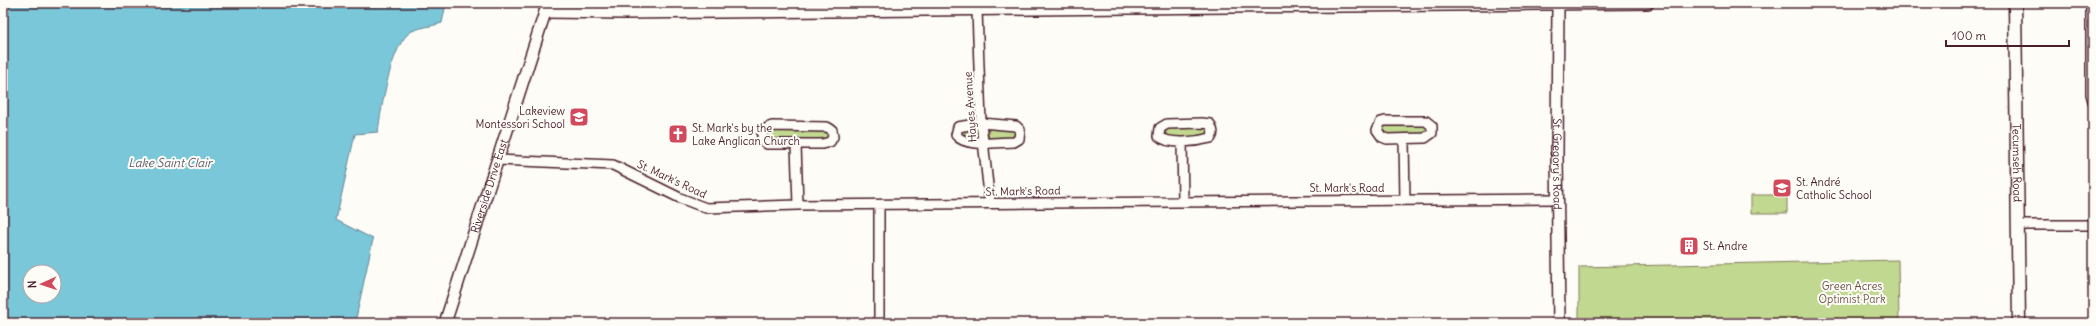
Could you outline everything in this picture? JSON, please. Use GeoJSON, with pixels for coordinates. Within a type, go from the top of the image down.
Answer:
{"type":"FeatureCollection","features":[{"type":"Feature","properties":{"kind":"main road","name":"Tecumseh Road"},"geometry":{"type":"LineString","coordinates":[[2015,3],[2019,323]]}},
{"type":"Feature","properties":{"kind":"street"},"geometry":{"type":"LineString","coordinates":[[624,13],[645,3]]}},
{"type":"Feature","properties":{"kind":"street"},"geometry":{"type":"LineString","coordinates":[[547,7],[624,13],[1648,3]]}},
{"type":"Feature","properties":{"kind":"street","name":"St. Gregory's Road"},"geometry":{"type":"LineString","coordinates":[[1558,4],[1559,323]]}},
{"type":"Feature","properties":{"kind":"street"},"geometry":{"type":"LineString","coordinates":[[2093,6],[2091,9],[2091,94],[2093,101]]}},
{"type":"Feature","properties":{"kind":"street","name":"Riverside Drive East"},"geometry":{"type":"LineString","coordinates":[[444,323],[547,7]]}},
{"type":"Feature","properties":{"kind":"street","name":"Hayes Avenue"},"geometry":{"type":"LineString","coordinates":[[977,10],[981,123],[985,143],[990,203]]}},
{"type":"Feature","properties":{"kind":"street"},"geometry":{"type":"LineString","coordinates":[[1385,121],[1426,121],[1432,126],[1432,133],[1430,136],[1404,140],[1382,137],[1378,134],[1378,126],[1385,121]]}},
{"type":"Feature","properties":{"kind":"street"},"geometry":{"type":"LineString","coordinates":[[981,123],[1011,125],[1020,130],[1019,139],[1014,142],[965,142],[956,135],[958,127],[981,123]]}},
{"type":"Feature","properties":{"kind":"street"},"geometry":{"type":"LineString","coordinates":[[1167,124],[1210,124],[1213,133],[1211,138],[1182,142],[1163,140],[1158,132],[1160,128],[1167,124]]}},
{"type":"Feature","properties":{"kind":"street"},"geometry":{"type":"LineString","coordinates":[[772,126],[827,127],[833,132],[834,137],[830,142],[796,145],[765,143],[762,140],[762,133],[766,128],[772,126]]}},
{"type":"Feature","properties":{"kind":"street"},"geometry":{"type":"LineString","coordinates":[[1404,140],[1405,200]]}},
{"type":"Feature","properties":{"kind":"street"},"geometry":{"type":"LineString","coordinates":[[1182,142],[1183,201]]}},
{"type":"Feature","properties":{"kind":"street"},"geometry":{"type":"LineString","coordinates":[[796,145],[798,205]]}},
{"type":"Feature","properties":{"kind":"street","name":"St. Mark's Road"},"geometry":{"type":"LineString","coordinates":[[498,160],[613,165],[680,198],[706,208],[798,205],[1558,199]]}},
{"type":"Feature","properties":{"kind":"street"},"geometry":{"type":"LineString","coordinates":[[879,205],[880,323]]}},
{"type":"Feature","properties":{"kind":"street"},"geometry":{"type":"LineString","coordinates":[[2017,225],[2093,224]]}},
{"type":"Feature","properties":{"kind":"green space"},"geometry":{"type":"Polygon","coordinates":[[[1423,124],[1429,129],[1428,133],[1385,135],[1382,129],[1384,125],[1423,124]]]}},
{"type":"Feature","properties":{"kind":"green space"},"geometry":{"type":"Polygon","coordinates":[[[1204,126],[1209,129],[1207,135],[1196,137],[1165,136],[1167,128],[1204,126]]]}},
{"type":"Feature","properties":{"kind":"green space"},"geometry":{"type":"Polygon","coordinates":[[[975,127],[979,130],[979,138],[969,139],[965,136],[964,130],[975,127]]]}},
{"type":"Feature","properties":{"kind":"green space"},"geometry":{"type":"Polygon","coordinates":[[[990,127],[1012,128],[1017,132],[1014,138],[989,140],[988,134],[990,127]]]}},
{"type":"Feature","properties":{"kind":"green space"},"geometry":{"type":"Polygon","coordinates":[[[826,129],[830,136],[825,140],[768,140],[767,138],[769,130],[826,129]]]}},
{"type":"Feature","properties":{"kind":"green space"},"geometry":{"type":"Polygon","coordinates":[[[1751,195],[1787,195],[1787,213],[1751,213],[1751,195]]]}},
{"type":"Feature","properties":{"kind":"green space","name":"Green Acres Optimist Park"},"geometry":{"type":"Polygon","coordinates":[[[1898,260],[1899,323],[1579,323],[1579,267],[1898,260]]]}},
{"type":"Feature","properties":{"kind":"water","name":"Lake Saint Clair"},"geometry":{"type":"Polygon","coordinates":[[[3,3],[446,3],[442,23],[412,31],[398,48],[388,77],[378,132],[355,134],[336,220],[373,239],[355,323],[3,323],[3,3]]]}},
{"type":"Feature","properties":{"kind":"place","name":"Lakeview Montessori School"},"geometry":{"type":"Point","coordinates":[579,117]}},
{"type":"Feature","properties":{"kind":"place","name":"St. Mark's by the Lake Anglican Church"},"geometry":{"type":"Point","coordinates":[678,134]}},
{"type":"Feature","properties":{"kind":"place","name":"St. André Catholic School"},"geometry":{"type":"Point","coordinates":[1782,188]}},
{"type":"Feature","properties":{"kind":"place","name":"St. Andre"},"geometry":{"type":"Point","coordinates":[1689,246]}}]}
